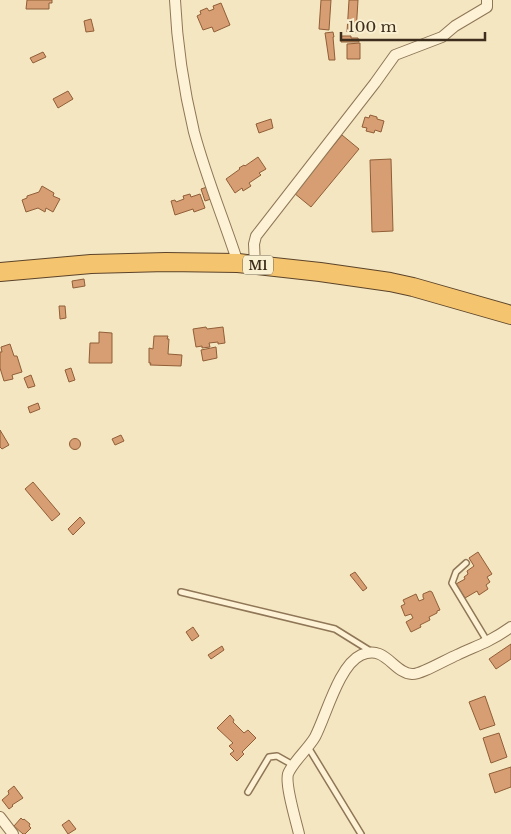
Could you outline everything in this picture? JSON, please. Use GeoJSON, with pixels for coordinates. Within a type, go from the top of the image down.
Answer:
{"type":"FeatureCollection","features":[{"type":"Feature","properties":{"kind":"highway","name":"M1"},"geometry":{"type":"LineString","coordinates":[[0,272],[91,264],[166,262],[246,264],[390,282],[511,315]]}},
{"type":"Feature","properties":{"kind":"street"},"geometry":{"type":"LineString","coordinates":[[175,0],[184,83],[194,133],[208,178],[246,264]]}},
{"type":"Feature","properties":{"kind":"street"},"geometry":{"type":"LineString","coordinates":[[246,264],[256,236],[395,55],[442,37],[454,26],[486,7],[488,0]]}},
{"type":"Feature","properties":{"kind":"street"},"geometry":{"type":"LineString","coordinates":[[299,834],[288,774],[308,747],[320,726],[338,683],[350,664],[361,655],[374,653],[386,658],[404,672],[412,675],[488,642],[511,627]]}},
{"type":"Feature","properties":{"kind":"street"},"geometry":{"type":"LineString","coordinates":[[0,817],[13,834]]}},
{"type":"Feature","properties":{"kind":"lane"},"geometry":{"type":"LineString","coordinates":[[466,563],[456,572],[452,583],[488,642]]}},
{"type":"Feature","properties":{"kind":"lane"},"geometry":{"type":"LineString","coordinates":[[181,592],[335,629],[374,653]]}},
{"type":"Feature","properties":{"kind":"lane"},"geometry":{"type":"LineString","coordinates":[[308,747],[361,834]]}},
{"type":"Feature","properties":{"kind":"lane"},"geometry":{"type":"LineString","coordinates":[[248,792],[269,757],[277,756],[293,766]]}},
{"type":"Feature","properties":{"kind":"building"},"geometry":{"type":"Polygon","coordinates":[[[27,0],[52,0],[52,3],[49,3],[49,9],[26,9],[27,0]]]}},
{"type":"Feature","properties":{"kind":"building"},"geometry":{"type":"Polygon","coordinates":[[[321,0],[331,0],[329,30],[319,29],[321,0]]]}},
{"type":"Feature","properties":{"kind":"building"},"geometry":{"type":"Polygon","coordinates":[[[349,0],[358,0],[356,33],[347,32],[349,0]]]}},
{"type":"Feature","properties":{"kind":"building"},"geometry":{"type":"Polygon","coordinates":[[[221,3],[230,25],[214,32],[212,27],[203,30],[197,16],[201,14],[200,11],[207,8],[209,11],[214,9],[213,6],[221,3]]]}},
{"type":"Feature","properties":{"kind":"building"},"geometry":{"type":"Polygon","coordinates":[[[91,19],[94,31],[86,32],[84,21],[91,19]]]}},
{"type":"Feature","properties":{"kind":"building"},"geometry":{"type":"Polygon","coordinates":[[[333,32],[335,60],[329,60],[325,33],[333,32]]]}},
{"type":"Feature","properties":{"kind":"building"},"geometry":{"type":"Polygon","coordinates":[[[341,36],[358,38],[359,42],[341,42],[341,36]]]}},
{"type":"Feature","properties":{"kind":"building"},"geometry":{"type":"Polygon","coordinates":[[[360,43],[360,59],[347,59],[347,44],[360,43]]]}},
{"type":"Feature","properties":{"kind":"building"},"geometry":{"type":"Polygon","coordinates":[[[43,52],[46,57],[33,63],[30,58],[43,52]]]}},
{"type":"Feature","properties":{"kind":"building"},"geometry":{"type":"Polygon","coordinates":[[[68,91],[73,99],[58,108],[53,99],[68,91]]]}},
{"type":"Feature","properties":{"kind":"building"},"geometry":{"type":"Polygon","coordinates":[[[370,115],[384,121],[381,132],[375,130],[374,133],[366,131],[367,128],[362,127],[365,117],[369,118],[370,115]]]}},
{"type":"Feature","properties":{"kind":"building"},"geometry":{"type":"Polygon","coordinates":[[[271,119],[273,128],[259,133],[256,124],[271,119]]]}},
{"type":"Feature","properties":{"kind":"building"},"geometry":{"type":"Polygon","coordinates":[[[342,135],[359,149],[311,207],[294,193],[342,135]]]}},
{"type":"Feature","properties":{"kind":"building"},"geometry":{"type":"Polygon","coordinates":[[[258,157],[266,169],[249,183],[251,186],[243,191],[242,188],[235,193],[226,179],[239,168],[258,157]]]}},
{"type":"Feature","properties":{"kind":"building"},"geometry":{"type":"Polygon","coordinates":[[[391,159],[393,231],[372,232],[370,160],[391,159]]]}},
{"type":"Feature","properties":{"kind":"building"},"geometry":{"type":"Polygon","coordinates":[[[42,186],[54,193],[53,196],[60,199],[53,212],[46,208],[45,212],[38,208],[26,212],[22,200],[39,192],[42,186]]]}},
{"type":"Feature","properties":{"kind":"building"},"geometry":{"type":"Polygon","coordinates":[[[207,187],[211,199],[205,201],[201,189],[207,187]]]}},
{"type":"Feature","properties":{"kind":"building"},"geometry":{"type":"Polygon","coordinates":[[[190,194],[191,197],[200,194],[205,208],[194,212],[193,209],[175,215],[171,201],[175,200],[176,202],[184,199],[183,196],[190,194]]]}},
{"type":"Feature","properties":{"kind":"building"},"geometry":{"type":"Polygon","coordinates":[[[84,279],[85,286],[73,288],[72,281],[84,279]]]}},
{"type":"Feature","properties":{"kind":"building"},"geometry":{"type":"Polygon","coordinates":[[[59,306],[65,306],[66,318],[60,319],[59,306]]]}},
{"type":"Feature","properties":{"kind":"building"},"geometry":{"type":"Polygon","coordinates":[[[206,327],[207,329],[223,327],[225,343],[209,343],[210,347],[196,347],[193,329],[206,327]]]}},
{"type":"Feature","properties":{"kind":"building"},"geometry":{"type":"Polygon","coordinates":[[[99,332],[112,333],[112,363],[89,363],[90,343],[99,343],[99,332]]]}},
{"type":"Feature","properties":{"kind":"building"},"geometry":{"type":"Polygon","coordinates":[[[154,336],[168,336],[168,354],[182,355],[181,366],[150,365],[149,348],[153,349],[154,336]]]}},
{"type":"Feature","properties":{"kind":"building"},"geometry":{"type":"Polygon","coordinates":[[[10,344],[14,356],[17,356],[22,372],[12,375],[13,379],[4,381],[0,368],[0,352],[2,352],[1,347],[10,344]]]}},
{"type":"Feature","properties":{"kind":"building"},"geometry":{"type":"Polygon","coordinates":[[[216,347],[217,358],[203,361],[201,350],[216,347]]]}},
{"type":"Feature","properties":{"kind":"building"},"geometry":{"type":"Polygon","coordinates":[[[71,368],[75,380],[69,382],[65,370],[71,368]]]}},
{"type":"Feature","properties":{"kind":"building"},"geometry":{"type":"Polygon","coordinates":[[[31,375],[35,386],[28,388],[24,378],[31,375]]]}},
{"type":"Feature","properties":{"kind":"building"},"geometry":{"type":"Polygon","coordinates":[[[38,403],[40,409],[30,413],[28,407],[38,403]]]}},
{"type":"Feature","properties":{"kind":"building"},"geometry":{"type":"Polygon","coordinates":[[[0,430],[9,445],[2,449],[0,447],[0,430]]]}},
{"type":"Feature","properties":{"kind":"building"},"geometry":{"type":"Polygon","coordinates":[[[121,435],[124,441],[115,445],[112,439],[121,435]]]}},
{"type":"Feature","properties":{"kind":"building"},"geometry":{"type":"Polygon","coordinates":[[[73,439],[77,439],[80,444],[79,448],[73,449],[70,446],[70,442],[73,439]]]}},
{"type":"Feature","properties":{"kind":"building"},"geometry":{"type":"Polygon","coordinates":[[[33,482],[60,514],[52,521],[25,489],[33,482]]]}},
{"type":"Feature","properties":{"kind":"building"},"geometry":{"type":"Polygon","coordinates":[[[80,517],[85,523],[73,535],[68,529],[80,517]]]}},
{"type":"Feature","properties":{"kind":"building"},"geometry":{"type":"Polygon","coordinates":[[[478,552],[492,574],[487,577],[490,582],[486,585],[488,589],[479,595],[477,591],[465,598],[456,584],[465,579],[464,577],[468,574],[467,571],[474,566],[469,558],[478,552]]]}},
{"type":"Feature","properties":{"kind":"building"},"geometry":{"type":"Polygon","coordinates":[[[355,572],[367,588],[363,591],[350,575],[355,572]]]}},
{"type":"Feature","properties":{"kind":"building"},"geometry":{"type":"Polygon","coordinates":[[[430,591],[440,610],[429,617],[430,620],[420,625],[421,627],[411,632],[406,622],[413,618],[411,614],[405,616],[401,606],[405,604],[403,600],[416,594],[419,601],[424,599],[423,594],[430,591]]]}},
{"type":"Feature","properties":{"kind":"building"},"geometry":{"type":"Polygon","coordinates":[[[193,627],[199,636],[192,641],[186,632],[193,627]]]}},
{"type":"Feature","properties":{"kind":"building"},"geometry":{"type":"Polygon","coordinates":[[[511,644],[511,659],[496,669],[489,659],[511,644]]]}},
{"type":"Feature","properties":{"kind":"building"},"geometry":{"type":"Polygon","coordinates":[[[222,646],[224,650],[211,659],[208,655],[222,646]]]}},
{"type":"Feature","properties":{"kind":"building"},"geometry":{"type":"Polygon","coordinates":[[[485,696],[495,725],[480,730],[469,702],[485,696]]]}},
{"type":"Feature","properties":{"kind":"building"},"geometry":{"type":"Polygon","coordinates":[[[230,715],[234,720],[233,722],[244,733],[248,730],[256,738],[242,752],[244,754],[237,761],[230,754],[234,751],[229,746],[233,743],[217,728],[230,715]]]}},
{"type":"Feature","properties":{"kind":"building"},"geometry":{"type":"Polygon","coordinates":[[[499,733],[507,757],[491,763],[483,738],[499,733]]]}},
{"type":"Feature","properties":{"kind":"building"},"geometry":{"type":"Polygon","coordinates":[[[511,767],[511,787],[495,793],[489,774],[511,767]]]}},
{"type":"Feature","properties":{"kind":"building"},"geometry":{"type":"Polygon","coordinates":[[[14,786],[23,798],[9,809],[2,800],[14,786]]]}},
{"type":"Feature","properties":{"kind":"building"},"geometry":{"type":"Polygon","coordinates":[[[21,818],[30,824],[31,828],[25,834],[14,826],[21,818]]]}},
{"type":"Feature","properties":{"kind":"building"},"geometry":{"type":"Polygon","coordinates":[[[69,820],[76,829],[68,834],[62,825],[69,820]]]}}]}
